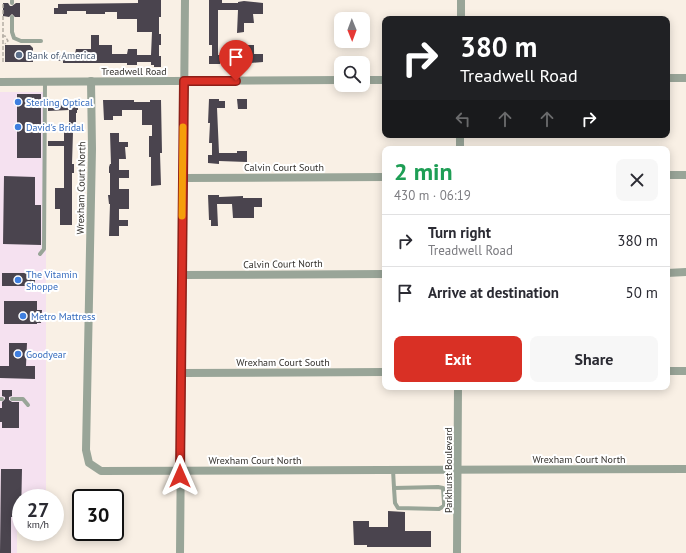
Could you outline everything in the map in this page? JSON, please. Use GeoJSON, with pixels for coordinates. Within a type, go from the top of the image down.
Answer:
{"type":"FeatureCollection","features":[{"type":"Feature","properties":{"kind":"street"},"geometry":{"type":"LineString","coordinates":[[180,553],[185,0]]}},
{"type":"Feature","properties":{"kind":"street"},"geometry":{"type":"LineString","coordinates":[[461,0],[461,16]]}},
{"type":"Feature","properties":{"kind":"street"},"geometry":{"type":"LineString","coordinates":[[670,78],[686,78]]}},
{"type":"Feature","properties":{"kind":"street","name":"Treadwell Road"},"geometry":{"type":"LineString","coordinates":[[0,82],[334,80]]}},
{"type":"Feature","properties":{"kind":"street"},"geometry":{"type":"LineString","coordinates":[[370,80],[382,80]]}},
{"type":"Feature","properties":{"kind":"street","name":"Wrexham Court North"},"geometry":{"type":"LineString","coordinates":[[91,81],[92,149],[86,450],[89,463],[101,471],[686,469]]}},
{"type":"Feature","properties":{"kind":"street"},"geometry":{"type":"LineString","coordinates":[[670,175],[686,175]]}},
{"type":"Feature","properties":{"kind":"street","name":"Calvin Court South"},"geometry":{"type":"LineString","coordinates":[[183,178],[382,177]]}},
{"type":"Feature","properties":{"kind":"street"},"geometry":{"type":"LineString","coordinates":[[670,273],[686,272]]}},
{"type":"Feature","properties":{"kind":"street","name":"Calvin Court North"},"geometry":{"type":"LineString","coordinates":[[182,275],[382,274]]}},
{"type":"Feature","properties":{"kind":"street"},"geometry":{"type":"LineString","coordinates":[[670,371],[686,371]]}},
{"type":"Feature","properties":{"kind":"street","name":"Wrexham Court South"},"geometry":{"type":"LineString","coordinates":[[181,373],[382,372]]}},
{"type":"Feature","properties":{"kind":"street","name":"Parkhurst Boulevard"},"geometry":{"type":"LineString","coordinates":[[457,553],[458,390]]}},
{"type":"Feature","properties":{"kind":"lane"},"geometry":{"type":"LineString","coordinates":[[12,17],[12,32],[14,38],[21,41],[41,41]]}},
{"type":"Feature","properties":{"kind":"lane"},"geometry":{"type":"LineString","coordinates":[[40,254],[44,249],[45,81]]}},
{"type":"Feature","properties":{"kind":"lane"},"geometry":{"type":"LineString","coordinates":[[12,399],[23,399],[28,405]]}},
{"type":"Feature","properties":{"kind":"lane"},"geometry":{"type":"LineString","coordinates":[[393,470],[394,488],[395,502],[398,508],[439,509],[444,506],[443,488],[394,488]]}},
{"type":"Feature","properties":{"kind":"lane"},"geometry":{"type":"LineString","coordinates":[[444,503],[458,503]]}},
{"type":"Feature","properties":{"kind":"path"},"geometry":{"type":"LineString","coordinates":[[2,62],[4,44],[2,36],[3,3]]}},
{"type":"Feature","properties":{"kind":"path"},"geometry":{"type":"LineString","coordinates":[[2,36],[5,36],[8,41],[4,44]]}},
{"type":"Feature","properties":{"kind":"shaded area"},"geometry":{"type":"Polygon","coordinates":[[[0,92],[46,92],[46,489],[12,489],[12,541],[17,541],[17,553],[0,553],[0,92]]]}},
{"type":"Feature","properties":{"kind":"building"},"geometry":{"type":"Polygon","coordinates":[[[138,0],[161,0],[159,34],[161,34],[161,45],[159,45],[159,56],[161,56],[161,67],[154,67],[154,65],[151,65],[151,62],[137,62],[137,65],[127,65],[127,63],[63,63],[63,61],[58,61],[57,55],[75,54],[76,49],[91,49],[91,35],[99,35],[99,45],[112,45],[112,54],[127,54],[128,49],[137,49],[137,55],[151,55],[152,32],[137,32],[137,19],[117,19],[117,12],[105,12],[105,14],[86,14],[86,11],[67,11],[67,14],[54,14],[54,8],[58,8],[58,4],[138,3],[138,0]]]}},
{"type":"Feature","properties":{"kind":"building"},"geometry":{"type":"Polygon","coordinates":[[[209,0],[222,0],[222,3],[238,3],[244,1],[263,3],[263,14],[253,14],[254,23],[244,23],[244,32],[237,33],[238,10],[218,10],[218,55],[234,55],[234,42],[239,42],[239,45],[254,45],[254,54],[263,54],[263,62],[238,64],[238,62],[220,62],[220,64],[209,64],[209,56],[212,56],[212,45],[209,45],[209,0]]]}},
{"type":"Feature","properties":{"kind":"building"},"geometry":{"type":"Polygon","coordinates":[[[3,3],[8,3],[12,6],[16,3],[20,3],[20,17],[15,17],[12,14],[9,17],[3,16],[3,3]]]}},
{"type":"Feature","properties":{"kind":"building","name":"Bank of America"},"geometry":{"type":"Polygon","coordinates":[[[5,45],[30,45],[33,48],[33,62],[5,62],[5,45]]]}},
{"type":"Feature","properties":{"kind":"building"},"geometry":{"type":"Polygon","coordinates":[[[17,94],[41,94],[41,158],[17,158],[17,94]]]}},
{"type":"Feature","properties":{"kind":"building"},"geometry":{"type":"Polygon","coordinates":[[[209,99],[219,99],[219,101],[225,101],[225,108],[217,108],[219,153],[237,153],[237,151],[247,151],[247,162],[219,161],[219,164],[208,163],[208,155],[212,155],[212,143],[209,143],[209,99]]]}},
{"type":"Feature","properties":{"kind":"building"},"geometry":{"type":"Polygon","coordinates":[[[237,99],[247,99],[247,109],[238,109],[237,99]]]}},
{"type":"Feature","properties":{"kind":"building"},"geometry":{"type":"Polygon","coordinates":[[[69,100],[78,100],[76,129],[69,129],[69,110],[48,111],[48,104],[56,104],[56,101],[69,102],[69,100]]]}},
{"type":"Feature","properties":{"kind":"building"},"geometry":{"type":"Polygon","coordinates":[[[103,100],[134,100],[134,102],[150,102],[150,100],[161,100],[161,185],[151,186],[149,136],[152,136],[152,125],[142,125],[142,110],[122,110],[122,116],[113,116],[113,120],[104,120],[103,100]]]}},
{"type":"Feature","properties":{"kind":"building"},"geometry":{"type":"Polygon","coordinates":[[[64,132],[73,132],[72,164],[74,164],[74,173],[72,173],[72,225],[60,225],[60,209],[55,209],[55,188],[64,188],[64,146],[48,146],[48,141],[64,141],[64,132]]]}},
{"type":"Feature","properties":{"kind":"building"},"geometry":{"type":"Polygon","coordinates":[[[110,133],[119,133],[119,142],[128,142],[128,147],[125,147],[126,159],[119,159],[119,170],[129,170],[129,178],[119,178],[119,189],[129,189],[129,209],[119,209],[119,220],[128,220],[128,226],[119,226],[119,236],[109,236],[110,204],[108,195],[110,195],[109,167],[111,164],[110,133]]]}},
{"type":"Feature","properties":{"kind":"building"},"geometry":{"type":"Polygon","coordinates":[[[4,176],[35,177],[35,205],[41,205],[41,245],[3,244],[4,176]]]}},
{"type":"Feature","properties":{"kind":"building"},"geometry":{"type":"Polygon","coordinates":[[[208,195],[219,195],[219,197],[243,196],[243,198],[262,198],[262,207],[254,207],[254,218],[233,218],[232,204],[217,204],[218,226],[211,226],[211,220],[209,220],[208,195]]]}},
{"type":"Feature","properties":{"kind":"building","name":"The Vitamin Shoppe"},"geometry":{"type":"Polygon","coordinates":[[[2,273],[35,273],[35,286],[2,286],[2,273]]]}},
{"type":"Feature","properties":{"kind":"building","name":"Metro Mattress"},"geometry":{"type":"Polygon","coordinates":[[[4,301],[37,301],[37,310],[42,310],[41,323],[4,324],[4,301]]]}},
{"type":"Feature","properties":{"kind":"building","name":"Goodyear"},"geometry":{"type":"Polygon","coordinates":[[[9,343],[27,343],[26,366],[35,366],[35,379],[0,378],[0,366],[9,366],[9,343]]]}},
{"type":"Feature","properties":{"kind":"building"},"geometry":{"type":"Polygon","coordinates":[[[2,390],[12,390],[12,396],[9,397],[9,400],[12,402],[19,402],[19,428],[2,428],[2,422],[0,422],[0,408],[2,408],[2,402],[5,397],[2,396],[2,390]]]}},
{"type":"Feature","properties":{"kind":"building"},"geometry":{"type":"Polygon","coordinates":[[[1,469],[22,469],[22,489],[12,489],[11,553],[0,553],[1,469]]]}},
{"type":"Feature","properties":{"kind":"building"},"geometry":{"type":"Polygon","coordinates":[[[388,511],[405,512],[405,531],[431,531],[431,547],[367,547],[367,545],[354,545],[353,521],[369,521],[369,527],[388,527],[388,511]]]}},
{"type":"Feature","properties":{"kind":"slow traffic"},"geometry":{"type":"LineString","coordinates":[[182,216],[183,127]]}},
{"type":"Feature","properties":{"kind":"place","name":"Bank of America"},"geometry":{"type":"Point","coordinates":[19,55]}},
{"type":"Feature","properties":{"kind":"place","name":"Sterling Optical"},"geometry":{"type":"Point","coordinates":[18,102]}},
{"type":"Feature","properties":{"kind":"place","name":"David's Bridal"},"geometry":{"type":"Point","coordinates":[18,127]}},
{"type":"Feature","properties":{"kind":"place","name":"The Vitamin Shoppe"},"geometry":{"type":"Point","coordinates":[18,280]}},
{"type":"Feature","properties":{"kind":"place","name":"Metro Mattress"},"geometry":{"type":"Point","coordinates":[23,316]}},
{"type":"Feature","properties":{"kind":"place","name":"Goodyear"},"geometry":{"type":"Point","coordinates":[18,354]}},
{"type":"Feature","properties":{"kind":"route"},"geometry":{"type":"LineString","coordinates":[[180,476],[184,81],[236,81]]}}]}
